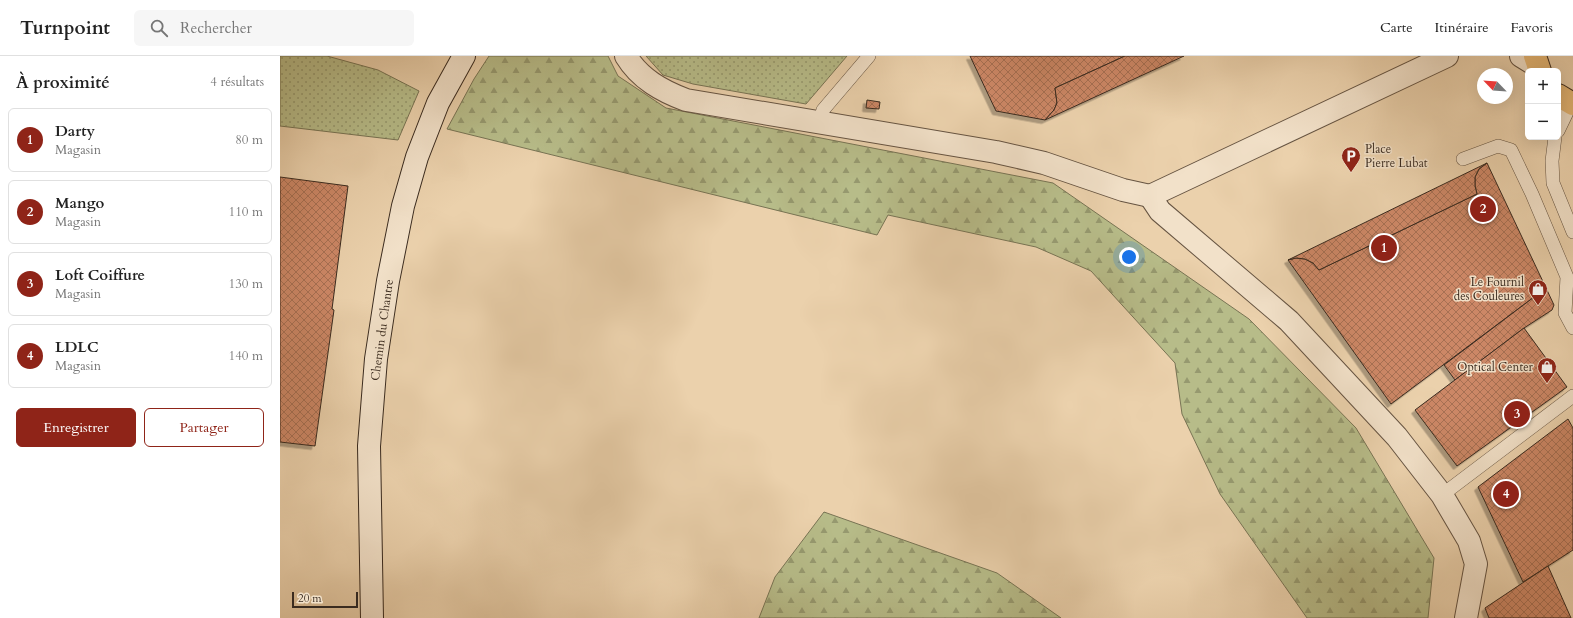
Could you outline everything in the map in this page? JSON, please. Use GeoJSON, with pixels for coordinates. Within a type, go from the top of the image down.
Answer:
{"type":"FeatureCollection","features":[{"type":"Feature","properties":{"kind":"street","name":"Chemin du Chantre"},"geometry":{"type":"LineString","coordinates":[[372,618],[369,446],[376,358],[388,281],[403,206],[417,157],[438,102],[464,56]]}},
{"type":"Feature","properties":{"kind":"street"},"geometry":{"type":"LineString","coordinates":[[626,56],[638,72],[653,84],[669,94],[686,100],[996,152],[1044,163],[1123,190],[1150,196],[1447,56]]}},
{"type":"Feature","properties":{"kind":"street"},"geometry":{"type":"LineString","coordinates":[[1150,196],[1160,211],[1289,321],[1397,437],[1442,495],[1469,541],[1476,564],[1466,618]]}},
{"type":"Feature","properties":{"kind":"lane"},"geometry":{"type":"LineString","coordinates":[[819,123],[823,110],[869,56]]}},
{"type":"Feature","properties":{"kind":"lane"},"geometry":{"type":"LineString","coordinates":[[1561,121],[1567,101]]}},
{"type":"Feature","properties":{"kind":"lane"},"geometry":{"type":"LineString","coordinates":[[1555,140],[1552,161],[1553,183],[1573,232]]}},
{"type":"Feature","properties":{"kind":"lane"},"geometry":{"type":"LineString","coordinates":[[1463,159],[1498,146],[1511,150],[1532,194],[1567,276],[1565,313],[1573,328]]}},
{"type":"Feature","properties":{"kind":"lane"},"geometry":{"type":"LineString","coordinates":[[1442,495],[1573,396]]}},
{"type":"Feature","properties":{"kind":"green space"},"geometry":{"type":"Polygon","coordinates":[[[280,56],[327,56],[378,70],[419,91],[398,140],[280,126],[280,56]]]}},
{"type":"Feature","properties":{"kind":"green space"},"geometry":{"type":"Polygon","coordinates":[[[489,56],[608,56],[618,76],[666,108],[1053,183],[1249,319],[1356,428],[1434,558],[1428,618],[1307,618],[1220,494],[1182,414],[1175,363],[1091,271],[1036,247],[888,215],[877,235],[447,129],[474,79],[489,56]]]}},
{"type":"Feature","properties":{"kind":"green space"},"geometry":{"type":"Polygon","coordinates":[[[646,56],[847,56],[806,104],[693,84],[663,75],[646,56]]]}},
{"type":"Feature","properties":{"kind":"green space"},"geometry":{"type":"Polygon","coordinates":[[[824,512],[997,573],[1061,618],[759,618],[775,577],[824,512]]]}},
{"type":"Feature","properties":{"kind":"building"},"geometry":{"type":"Polygon","coordinates":[[[970,56],[1125,56],[1055,88],[1057,103],[1054,110],[1045,120],[996,111],[970,56]]]}},
{"type":"Feature","properties":{"kind":"building"},"geometry":{"type":"Polygon","coordinates":[[[1125,56],[1184,56],[1045,120],[1054,110],[1057,103],[1055,88],[1125,56]]]}},
{"type":"Feature","properties":{"kind":"building"},"geometry":{"type":"Polygon","coordinates":[[[867,100],[880,102],[879,109],[866,108],[867,100]]]}},
{"type":"Feature","properties":{"kind":"building"},"geometry":{"type":"Polygon","coordinates":[[[1487,163],[1546,288],[1391,404],[1288,260],[1296,258],[1305,259],[1313,263],[1319,270],[1477,194],[1475,177],[1479,169],[1487,163]]]}},
{"type":"Feature","properties":{"kind":"building"},"geometry":{"type":"Polygon","coordinates":[[[1487,163],[1479,169],[1475,177],[1477,194],[1319,270],[1313,263],[1305,259],[1296,258],[1288,260],[1487,163]]]}},
{"type":"Feature","properties":{"kind":"building"},"geometry":{"type":"Polygon","coordinates":[[[280,177],[348,186],[332,309],[334,310],[315,446],[280,442],[280,177]]]}},
{"type":"Feature","properties":{"kind":"building"},"geometry":{"type":"Polygon","coordinates":[[[1546,288],[1554,305],[1552,310],[1524,328],[1455,380],[1444,365],[1546,288]]]}},
{"type":"Feature","properties":{"kind":"building"},"geometry":{"type":"Polygon","coordinates":[[[1524,328],[1567,387],[1457,466],[1415,410],[1524,328]]]}},
{"type":"Feature","properties":{"kind":"building"},"geometry":{"type":"Polygon","coordinates":[[[1568,419],[1573,428],[1573,550],[1523,582],[1478,487],[1568,419]]]}},
{"type":"Feature","properties":{"kind":"building"},"geometry":{"type":"Polygon","coordinates":[[[1548,566],[1571,618],[1489,618],[1485,608],[1548,566]]]}},
{"type":"Feature","properties":{"kind":"place","name":"Place Pierre Lubat"},"geometry":{"type":"Point","coordinates":[1351,173]}},
{"type":"Feature","properties":{"kind":"place","name":"Mango"},"geometry":{"type":"Point","coordinates":[1483,209]}},
{"type":"Feature","properties":{"kind":"place","name":"Darty"},"geometry":{"type":"Point","coordinates":[1384,248]}},
{"type":"Feature","properties":{"kind":"place","name":"Le Fournil des Couleures"},"geometry":{"type":"Point","coordinates":[1538,306]}},
{"type":"Feature","properties":{"kind":"place","name":"Optical Center"},"geometry":{"type":"Point","coordinates":[1547,384]}},
{"type":"Feature","properties":{"kind":"place","name":"Loft Coiffure"},"geometry":{"type":"Point","coordinates":[1517,414]}},
{"type":"Feature","properties":{"kind":"place","name":"LDLC"},"geometry":{"type":"Point","coordinates":[1506,494]}}]}
